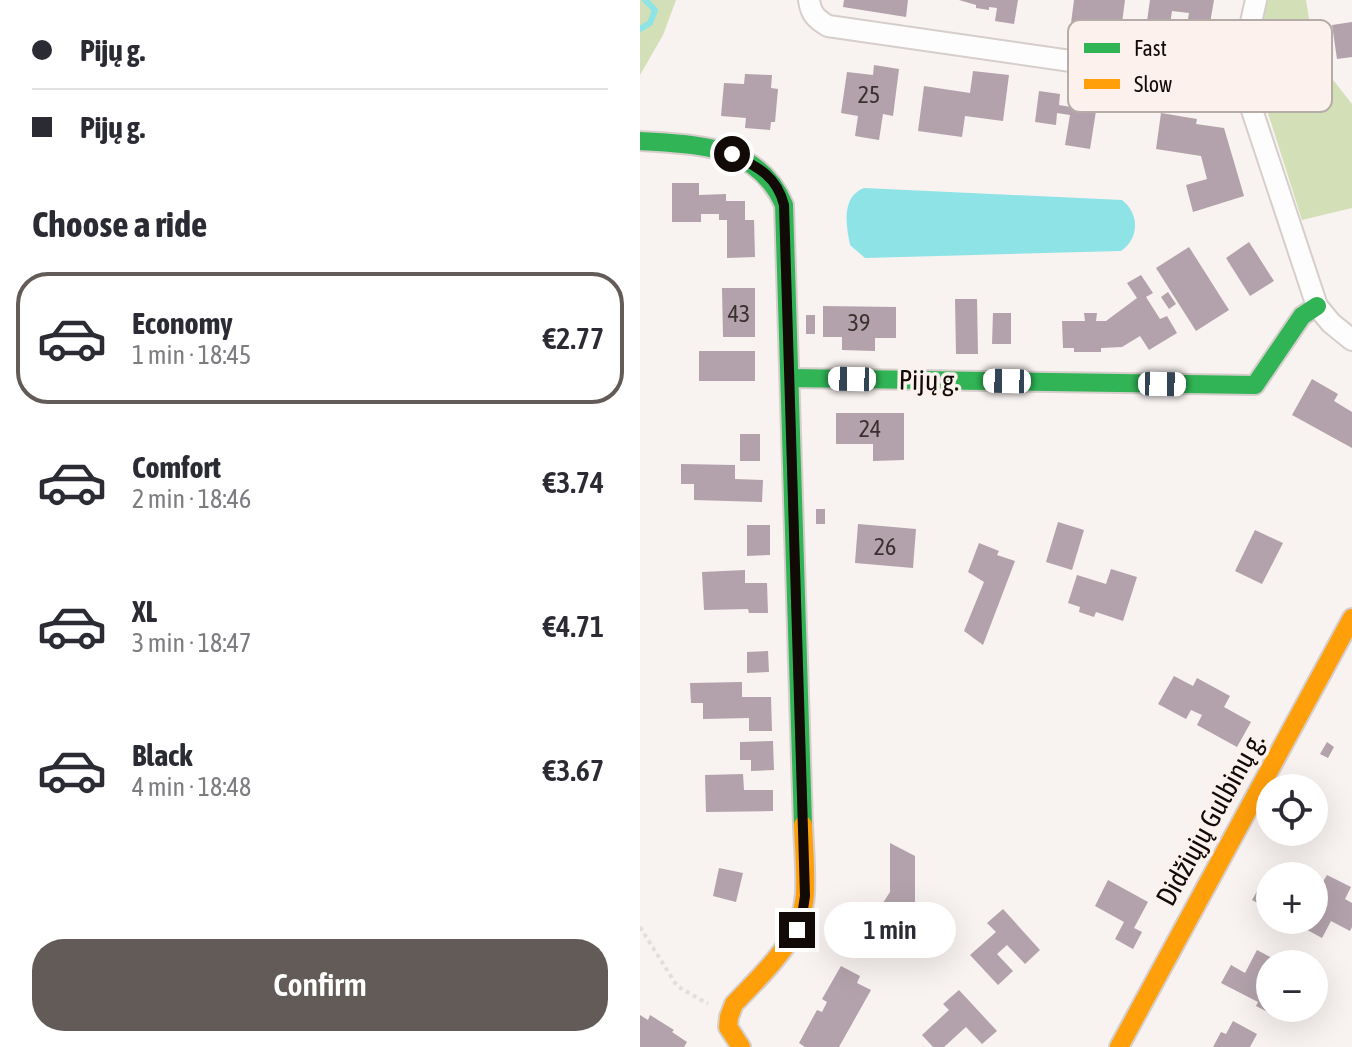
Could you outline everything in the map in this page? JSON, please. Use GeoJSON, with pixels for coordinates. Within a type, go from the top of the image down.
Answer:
{"type":"FeatureCollection","features":[{"type":"Feature","properties":{"kind":"street"},"geometry":{"type":"LineString","coordinates":[[809,0],[816,19],[828,26],[1068,61]]}},
{"type":"Feature","properties":{"kind":"street"},"geometry":{"type":"LineString","coordinates":[[1252,20],[1256,0]]}},
{"type":"Feature","properties":{"kind":"street"},"geometry":{"type":"LineString","coordinates":[[1253,112],[1317,306],[1331,323],[1352,340]]}},
{"type":"Feature","properties":{"kind":"street"},"geometry":{"type":"LineString","coordinates":[[640,141],[732,154],[772,177],[781,190],[784,205],[805,896],[802,916],[789,945],[734,1004],[728,1016],[727,1027],[731,1037],[741,1047]]}},
{"type":"Feature","properties":{"kind":"street","name":"Pijų g."},"geometry":{"type":"LineString","coordinates":[[790,378],[1255,385],[1302,316],[1317,306]]}},
{"type":"Feature","properties":{"kind":"street","name":"Didžiųjų Gulbinų g."},"geometry":{"type":"LineString","coordinates":[[1119,1047],[1352,618]]}},
{"type":"Feature","properties":{"kind":"path"},"geometry":{"type":"LineString","coordinates":[[640,927],[677,986],[728,1016]]}},
{"type":"Feature","properties":{"kind":"green space"},"geometry":{"type":"Polygon","coordinates":[[[640,0],[676,0],[663,35],[640,75],[640,0]]]}},
{"type":"Feature","properties":{"kind":"green space"},"geometry":{"type":"Polygon","coordinates":[[[1265,0],[1306,0],[1309,20],[1262,20],[1265,0]]]}},
{"type":"Feature","properties":{"kind":"green space"},"geometry":{"type":"Polygon","coordinates":[[[1332,79],[1352,104],[1352,208],[1302,220],[1268,112],[1332,112],[1332,79]]]}},
{"type":"Feature","properties":{"kind":"water"},"geometry":{"type":"Polygon","coordinates":[[[864,188],[1122,200],[1132,212],[1134,233],[1121,251],[865,258],[850,245],[847,221],[848,205],[864,188]]]}},
{"type":"Feature","properties":{"kind":"building"},"geometry":{"type":"Polygon","coordinates":[[[844,0],[908,0],[906,17],[843,7],[844,0]]]}},
{"type":"Feature","properties":{"kind":"building"},"geometry":{"type":"Polygon","coordinates":[[[959,0],[1018,0],[1014,24],[995,21],[997,8],[976,8],[976,5],[959,0]]]}},
{"type":"Feature","properties":{"kind":"building"},"geometry":{"type":"Polygon","coordinates":[[[1074,0],[1125,0],[1122,20],[1071,20],[1074,0]]]}},
{"type":"Feature","properties":{"kind":"building"},"geometry":{"type":"Polygon","coordinates":[[[1150,0],[1214,0],[1211,20],[1188,20],[1189,13],[1172,11],[1171,20],[1147,20],[1150,0]]]}},
{"type":"Feature","properties":{"kind":"building"},"geometry":{"type":"Polygon","coordinates":[[[1352,22],[1352,57],[1337,59],[1332,25],[1352,22]]]}},
{"type":"Feature","properties":{"kind":"building"},"geometry":{"type":"Polygon","coordinates":[[[874,65],[899,69],[893,116],[883,114],[879,140],[855,136],[858,116],[841,113],[847,72],[873,75],[874,65]]]}},
{"type":"Feature","properties":{"kind":"building"},"geometry":{"type":"Polygon","coordinates":[[[973,71],[1009,75],[1003,121],[965,116],[962,137],[918,131],[924,86],[970,93],[973,71]]]}},
{"type":"Feature","properties":{"kind":"building"},"geometry":{"type":"Polygon","coordinates":[[[745,74],[772,75],[771,88],[778,89],[775,122],[771,122],[770,130],[745,128],[746,118],[721,116],[724,83],[744,84],[745,74]]]}},
{"type":"Feature","properties":{"kind":"building"},"geometry":{"type":"Polygon","coordinates":[[[1039,91],[1060,94],[1059,105],[1068,106],[1068,112],[1096,112],[1090,149],[1065,145],[1070,115],[1057,113],[1056,125],[1035,122],[1039,91]]]}},
{"type":"Feature","properties":{"kind":"building"},"geometry":{"type":"Polygon","coordinates":[[[1161,113],[1197,119],[1196,124],[1224,128],[1244,196],[1193,212],[1186,185],[1207,179],[1201,156],[1156,149],[1161,113]]]}},
{"type":"Feature","properties":{"kind":"building"},"geometry":{"type":"Polygon","coordinates":[[[672,183],[699,183],[699,195],[726,194],[726,201],[745,201],[745,220],[754,220],[755,257],[727,258],[727,220],[719,220],[719,214],[701,214],[701,222],[672,222],[672,183]]]}},
{"type":"Feature","properties":{"kind":"building"},"geometry":{"type":"Polygon","coordinates":[[[1249,242],[1274,281],[1250,296],[1226,258],[1249,242]]]}},
{"type":"Feature","properties":{"kind":"building"},"geometry":{"type":"Polygon","coordinates":[[[1189,247],[1229,310],[1196,331],[1156,268],[1189,247]]]}},
{"type":"Feature","properties":{"kind":"building"},"geometry":{"type":"Polygon","coordinates":[[[1141,275],[1153,293],[1146,297],[1160,319],[1167,316],[1177,333],[1149,350],[1140,336],[1122,347],[1101,348],[1101,352],[1074,352],[1074,348],[1063,348],[1062,321],[1085,321],[1084,313],[1097,313],[1096,321],[1106,321],[1137,298],[1127,283],[1141,275]]]}},
{"type":"Feature","properties":{"kind":"building"},"geometry":{"type":"Polygon","coordinates":[[[722,288],[755,288],[755,337],[723,337],[722,288]]]}},
{"type":"Feature","properties":{"kind":"building"},"geometry":{"type":"Polygon","coordinates":[[[1168,292],[1176,304],[1169,309],[1161,297],[1168,292]]]}},
{"type":"Feature","properties":{"kind":"building"},"geometry":{"type":"Polygon","coordinates":[[[955,299],[977,299],[978,354],[956,354],[955,299]]]}},
{"type":"Feature","properties":{"kind":"building"},"geometry":{"type":"Polygon","coordinates":[[[823,306],[896,307],[896,338],[875,338],[875,351],[842,350],[842,337],[823,337],[823,306]]]}},
{"type":"Feature","properties":{"kind":"building"},"geometry":{"type":"Polygon","coordinates":[[[993,313],[1011,313],[1011,344],[992,344],[993,313]]]}},
{"type":"Feature","properties":{"kind":"building"},"geometry":{"type":"Polygon","coordinates":[[[806,315],[815,315],[815,334],[806,334],[806,315]]]}},
{"type":"Feature","properties":{"kind":"building"},"geometry":{"type":"Polygon","coordinates":[[[699,351],[755,351],[755,381],[699,381],[699,351]]]}},
{"type":"Feature","properties":{"kind":"building"},"geometry":{"type":"Polygon","coordinates":[[[1312,379],[1338,394],[1334,401],[1352,412],[1352,448],[1292,415],[1312,379]]]}},
{"type":"Feature","properties":{"kind":"building"},"geometry":{"type":"Polygon","coordinates":[[[836,413],[904,413],[904,460],[873,461],[873,444],[836,444],[836,413]]]}},
{"type":"Feature","properties":{"kind":"building"},"geometry":{"type":"Polygon","coordinates":[[[740,434],[760,434],[760,461],[740,461],[740,434]]]}},
{"type":"Feature","properties":{"kind":"building"},"geometry":{"type":"Polygon","coordinates":[[[681,464],[735,465],[735,479],[763,480],[762,502],[694,500],[694,484],[681,484],[681,464]]]}},
{"type":"Feature","properties":{"kind":"building"},"geometry":{"type":"Polygon","coordinates":[[[816,509],[825,509],[825,524],[816,524],[816,509]]]}},
{"type":"Feature","properties":{"kind":"building"},"geometry":{"type":"Polygon","coordinates":[[[1058,522],[1084,530],[1072,570],[1046,562],[1058,522]]]}},
{"type":"Feature","properties":{"kind":"building"},"geometry":{"type":"Polygon","coordinates":[[[858,524],[916,529],[913,568],[855,563],[858,524]]]}},
{"type":"Feature","properties":{"kind":"building"},"geometry":{"type":"Polygon","coordinates":[[[747,525],[770,525],[770,555],[747,556],[747,525]]]}},
{"type":"Feature","properties":{"kind":"building"},"geometry":{"type":"Polygon","coordinates":[[[1255,530],[1283,543],[1262,584],[1235,571],[1255,530]]]}},
{"type":"Feature","properties":{"kind":"building"},"geometry":{"type":"Polygon","coordinates":[[[979,543],[999,551],[997,555],[1015,561],[983,645],[964,631],[984,582],[968,572],[979,543]]]}},
{"type":"Feature","properties":{"kind":"building"},"geometry":{"type":"Polygon","coordinates":[[[1111,569],[1137,577],[1123,621],[1096,612],[1094,617],[1079,612],[1080,607],[1068,603],[1077,575],[1106,584],[1111,569]]]}},
{"type":"Feature","properties":{"kind":"building"},"geometry":{"type":"Polygon","coordinates":[[[745,570],[745,583],[767,583],[768,613],[749,613],[748,609],[704,610],[702,572],[745,570]]]}},
{"type":"Feature","properties":{"kind":"building"},"geometry":{"type":"Polygon","coordinates":[[[768,651],[769,672],[747,673],[747,652],[768,651]]]}},
{"type":"Feature","properties":{"kind":"building"},"geometry":{"type":"Polygon","coordinates":[[[1174,676],[1193,686],[1197,678],[1230,696],[1224,707],[1251,722],[1237,747],[1197,725],[1202,715],[1191,710],[1186,719],[1158,704],[1174,676]]]}},
{"type":"Feature","properties":{"kind":"building"},"geometry":{"type":"Polygon","coordinates":[[[742,682],[742,697],[771,697],[772,731],[749,731],[749,718],[703,719],[703,703],[691,703],[690,683],[742,682]]]}},
{"type":"Feature","properties":{"kind":"building"},"geometry":{"type":"Polygon","coordinates":[[[773,741],[774,770],[751,771],[751,760],[740,760],[740,742],[773,741]]]}},
{"type":"Feature","properties":{"kind":"building"},"geometry":{"type":"Polygon","coordinates":[[[1327,742],[1334,747],[1328,758],[1320,754],[1327,742]]]}},
{"type":"Feature","properties":{"kind":"building"},"geometry":{"type":"Polygon","coordinates":[[[743,774],[744,790],[773,790],[773,811],[706,812],[705,775],[743,774]]]}},
{"type":"Feature","properties":{"kind":"building"},"geometry":{"type":"Polygon","coordinates":[[[890,843],[915,856],[915,907],[889,954],[853,934],[862,919],[870,923],[890,892],[890,843]]]}},
{"type":"Feature","properties":{"kind":"building"},"geometry":{"type":"Polygon","coordinates":[[[719,868],[743,873],[736,902],[713,896],[719,868]]]}},
{"type":"Feature","properties":{"kind":"building"},"geometry":{"type":"Polygon","coordinates":[[[1328,876],[1351,887],[1345,899],[1352,903],[1350,931],[1331,921],[1328,927],[1328,876]]]}},
{"type":"Feature","properties":{"kind":"building"},"geometry":{"type":"Polygon","coordinates":[[[1108,880],[1148,902],[1134,928],[1142,932],[1133,949],[1115,939],[1124,922],[1095,906],[1108,880]]]}},
{"type":"Feature","properties":{"kind":"building"},"geometry":{"type":"Polygon","coordinates":[[[1003,909],[1040,950],[1025,964],[1007,945],[997,954],[1013,971],[998,985],[970,955],[996,932],[987,923],[1003,909]]]}},
{"type":"Feature","properties":{"kind":"building"},"geometry":{"type":"Polygon","coordinates":[[[1256,952],[1256,1001],[1221,983],[1231,965],[1245,973],[1256,952]]]}},
{"type":"Feature","properties":{"kind":"building"},"geometry":{"type":"Polygon","coordinates":[[[841,966],[860,976],[857,983],[871,990],[839,1047],[805,1047],[799,1043],[817,1010],[822,1012],[827,1002],[822,999],[841,966]]]}},
{"type":"Feature","properties":{"kind":"building"},"geometry":{"type":"Polygon","coordinates":[[[959,990],[997,1031],[982,1044],[966,1027],[944,1047],[933,1047],[922,1035],[949,1010],[943,1004],[959,990]]]}},
{"type":"Feature","properties":{"kind":"building"},"geometry":{"type":"Polygon","coordinates":[[[640,1015],[648,1020],[650,1015],[674,1030],[672,1032],[687,1042],[684,1047],[640,1047],[640,1015]]]}},
{"type":"Feature","properties":{"kind":"building"},"geometry":{"type":"Polygon","coordinates":[[[1233,1021],[1257,1034],[1250,1047],[1213,1047],[1221,1032],[1226,1034],[1233,1021]]]}},
{"type":"Feature","properties":{"kind":"waterway"},"geometry":{"type":"LineString","coordinates":[[640,29],[650,23],[655,10],[645,0]]}},
{"type":"Feature","properties":{"kind":"traffic: fast"},"geometry":{"type":"LineString","coordinates":[[640,141],[704,147],[742,159],[759,170],[773,185],[784,205],[803,825]]}},
{"type":"Feature","properties":{"kind":"traffic: fast"},"geometry":{"type":"LineString","coordinates":[[790,378],[1255,385],[1302,316],[1317,306]]}},
{"type":"Feature","properties":{"kind":"traffic: slow"},"geometry":{"type":"LineString","coordinates":[[1119,1047],[1352,618]]}},
{"type":"Feature","properties":{"kind":"traffic: slow"},"geometry":{"type":"LineString","coordinates":[[741,1047],[728,1027],[734,1004],[779,955],[797,926],[802,911],[805,894],[803,825]]}},
{"type":"Feature","properties":{"kind":"route"},"geometry":{"type":"LineString","coordinates":[[732,154],[772,177],[781,190],[784,205],[805,896],[797,930]]}}]}
